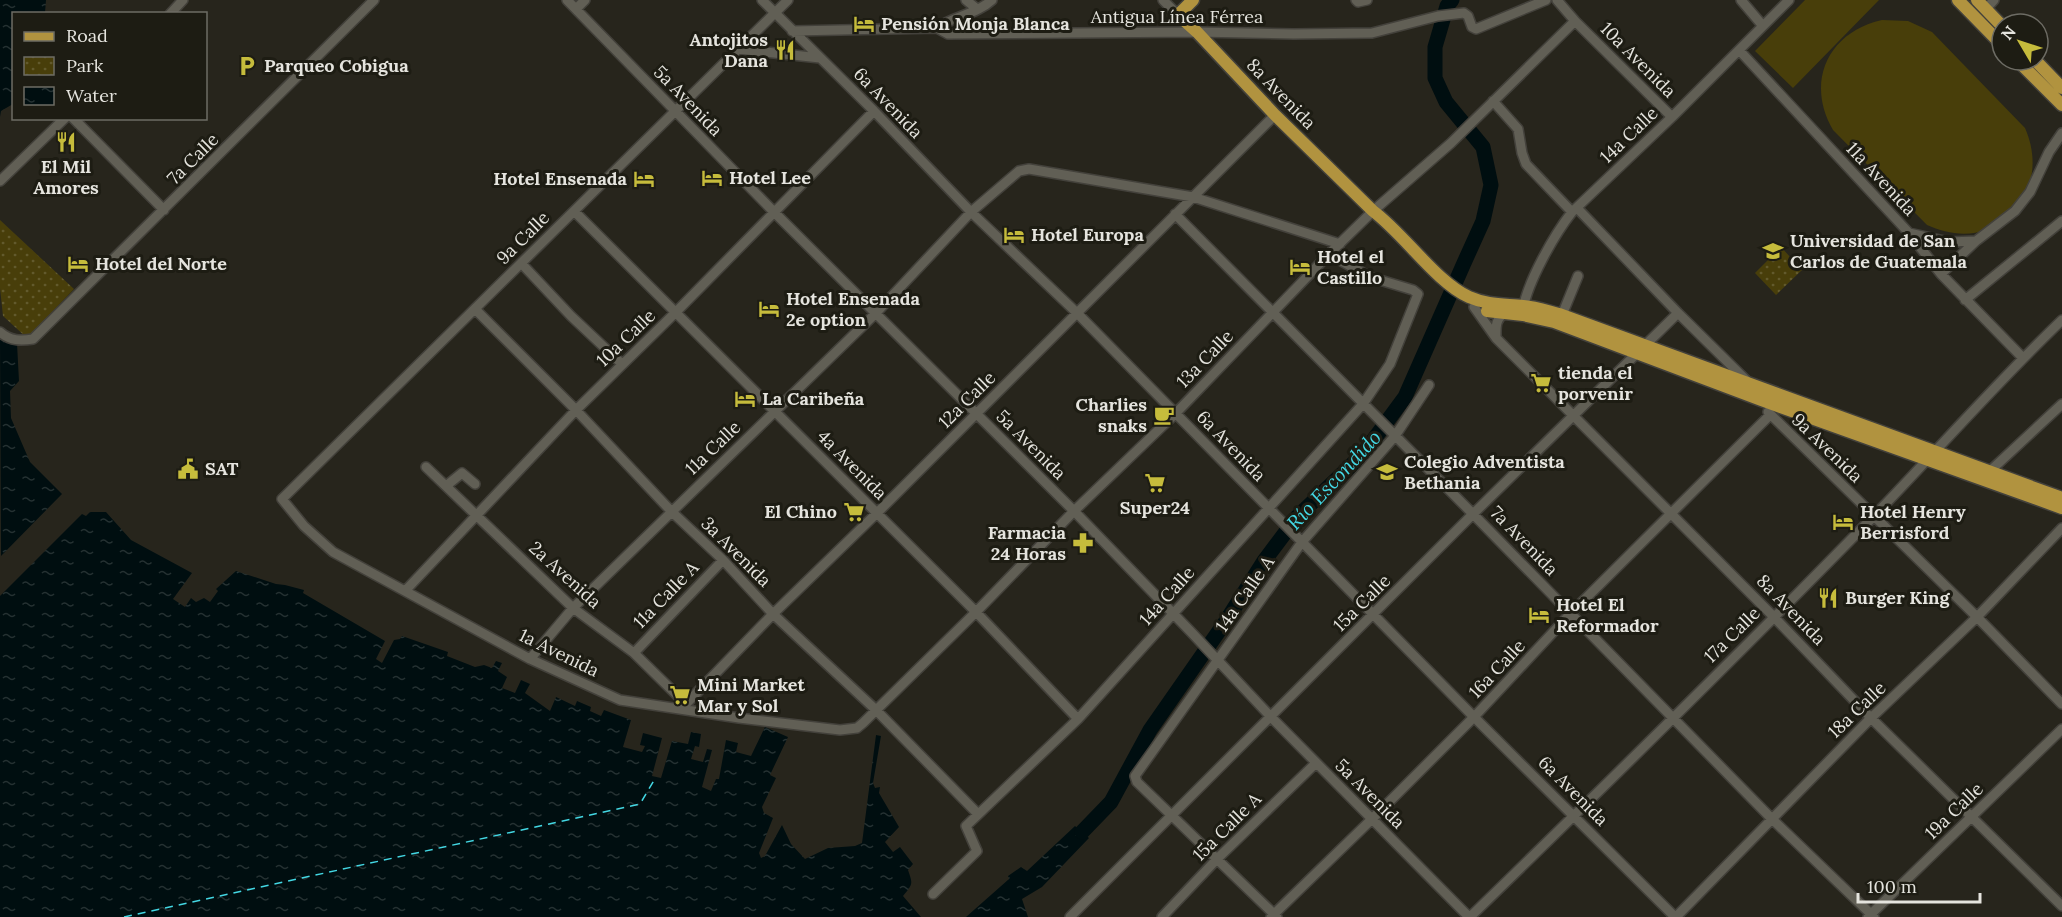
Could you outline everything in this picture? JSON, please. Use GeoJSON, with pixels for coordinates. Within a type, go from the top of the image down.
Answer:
{"type":"FeatureCollection","features":[{"type":"Feature","properties":{"kind":"main road"},"geometry":{"type":"LineString","coordinates":[[1178,15],[1193,0]]}},
{"type":"Feature","properties":{"kind":"main road"},"geometry":{"type":"LineString","coordinates":[[1958,0],[1990,33]]}},
{"type":"Feature","properties":{"kind":"main road","name":"8a Avenida"},"geometry":{"type":"LineString","coordinates":[[1178,15],[1197,32],[1275,115],[1387,222],[1437,276],[1458,294],[1474,307],[1486,311],[1505,314],[1523,310]]}},
{"type":"Feature","properties":{"kind":"main road"},"geometry":{"type":"LineString","coordinates":[[2029,72],[2062,105]]}},
{"type":"Feature","properties":{"kind":"main road"},"geometry":{"type":"LineString","coordinates":[[2047,72],[2062,88]]}},
{"type":"Feature","properties":{"kind":"main road","name":"8a Avenida"},"geometry":{"type":"LineString","coordinates":[[1458,294],[1488,304],[1523,310]]}},
{"type":"Feature","properties":{"kind":"main road"},"geometry":{"type":"LineString","coordinates":[[1523,310],[1562,315],[1761,400],[1989,472],[2062,498]]}},
{"type":"Feature","properties":{"kind":"main road"},"geometry":{"type":"LineString","coordinates":[[1523,310],[1554,322],[1750,384],[2062,508]]}},
{"type":"Feature","properties":{"kind":"street","name":"7a Calle"},"geometry":{"type":"LineString","coordinates":[[0,332],[6,337],[19,341],[33,339],[164,210],[363,4],[374,0]]}},
{"type":"Feature","properties":{"kind":"street","name":"5a Avenida"},"geometry":{"type":"LineString","coordinates":[[567,0],[774,212],[1074,511],[1271,717],[1470,917]]}},
{"type":"Feature","properties":{"kind":"street"},"geometry":{"type":"LineString","coordinates":[[576,9],[585,0]]}},
{"type":"Feature","properties":{"kind":"street","name":"6a Avenida"},"geometry":{"type":"LineString","coordinates":[[762,0],[874,111],[971,212],[1077,313],[1474,717],[1675,917]]}},
{"type":"Feature","properties":{"kind":"street","name":"9a Calle"},"geometry":{"type":"LineString","coordinates":[[282,499],[788,0]]}},
{"type":"Feature","properties":{"kind":"street"},"geometry":{"type":"LineString","coordinates":[[966,0],[977,9]]}},
{"type":"Feature","properties":{"kind":"street"},"geometry":{"type":"LineString","coordinates":[[937,27],[992,0]]}},
{"type":"Feature","properties":{"kind":"street","name":"8a Avenida"},"geometry":{"type":"LineString","coordinates":[[1163,0],[1178,15]]}},
{"type":"Feature","properties":{"kind":"street","name":"Antigua Línea Férrea"},"geometry":{"type":"LineString","coordinates":[[792,31],[937,27],[948,34],[1372,33],[1443,16],[1464,14],[1468,16],[1472,27],[1476,29],[1546,0]]}},
{"type":"Feature","properties":{"kind":"street","name":"10a Avenida"},"geometry":{"type":"LineString","coordinates":[[1557,0],[1575,21],[1672,117]]}},
{"type":"Feature","properties":{"kind":"street"},"geometry":{"type":"LineString","coordinates":[[1741,0],[1763,26]]}},
{"type":"Feature","properties":{"kind":"street","name":"14a Calle"},"geometry":{"type":"LineString","coordinates":[[1523,310],[1542,263],[1563,224],[1574,210],[1672,117],[1789,0]]}},
{"type":"Feature","properties":{"kind":"street","name":"13a Calle"},"geometry":{"type":"LineString","coordinates":[[863,723],[1074,511],[1175,414],[1329,254],[1373,211],[1451,143],[1575,21]]}},
{"type":"Feature","properties":{"kind":"street"},"geometry":{"type":"LineString","coordinates":[[738,50],[820,58]]}},
{"type":"Feature","properties":{"kind":"street","name":"11a Avenida"},"geometry":{"type":"LineString","coordinates":[[1739,50],[1909,233],[1965,300],[2023,358]]}},
{"type":"Feature","properties":{"kind":"street","name":"9a Avenida"},"geometry":{"type":"LineString","coordinates":[[1491,103],[1518,129],[1526,164],[1750,384],[1770,415],[1977,617],[2062,704]]}},
{"type":"Feature","properties":{"kind":"street","name":"10a Calle"},"geometry":{"type":"LineString","coordinates":[[405,591],[576,410],[874,111]]}},
{"type":"Feature","properties":{"kind":"street","name":"12a Calle"},"geometry":{"type":"LineString","coordinates":[[684,706],[772,614],[877,513],[1275,115]]}},
{"type":"Feature","properties":{"kind":"street"},"geometry":{"type":"LineString","coordinates":[[0,181],[63,120]]}},
{"type":"Feature","properties":{"kind":"street"},"geometry":{"type":"LineString","coordinates":[[75,120],[164,210]]}},
{"type":"Feature","properties":{"kind":"street"},"geometry":{"type":"LineString","coordinates":[[1941,273],[1976,241],[2015,211],[2030,192],[2049,152],[2062,133]]}},
{"type":"Feature","properties":{"kind":"street","name":"11a Calle"},"geometry":{"type":"LineString","coordinates":[[530,659],[573,608],[876,313],[971,212],[1015,175],[1029,169],[1163,190],[1193,197]]}},
{"type":"Feature","properties":{"kind":"street"},"geometry":{"type":"LineString","coordinates":[[1193,197],[1340,244]]}},
{"type":"Feature","properties":{"kind":"street","name":"4a Avenida"},"geometry":{"type":"LineString","coordinates":[[574,211],[976,612],[1078,718]]}},
{"type":"Feature","properties":{"kind":"street","name":"7a Avenida"},"geometry":{"type":"LineString","coordinates":[[1175,214],[1771,818],[1871,916]]}},
{"type":"Feature","properties":{"kind":"street"},"geometry":{"type":"LineString","coordinates":[[1965,300],[2062,221]]}},
{"type":"Feature","properties":{"kind":"street"},"geometry":{"type":"LineString","coordinates":[[1909,233],[1949,242],[1976,241]]}},
{"type":"Feature","properties":{"kind":"street","name":"14a Calle"},"geometry":{"type":"LineString","coordinates":[[978,814],[1078,718],[1173,614],[1272,512],[1318,451],[1363,404],[1390,364],[1418,297],[1416,292],[1370,277],[1329,254]]}},
{"type":"Feature","properties":{"kind":"street"},"geometry":{"type":"LineString","coordinates":[[521,264],[622,364]]}},
{"type":"Feature","properties":{"kind":"street"},"geometry":{"type":"LineString","coordinates":[[1562,315],[1578,276]]}},
{"type":"Feature","properties":{"kind":"street","name":"8a Avenida"},"geometry":{"type":"LineString","coordinates":[[1474,307],[1496,338],[1774,617],[1871,718],[2062,906]]}},
{"type":"Feature","properties":{"kind":"street","name":"3a Avenida"},"geometry":{"type":"LineString","coordinates":[[475,309],[576,410],[672,512],[723,560],[772,614],[876,710],[978,814]]}},
{"type":"Feature","properties":{"kind":"street","name":"15a Calle"},"geometry":{"type":"LineString","coordinates":[[1070,917],[1473,514],[1678,313]]}},
{"type":"Feature","properties":{"kind":"street"},"geometry":{"type":"LineString","coordinates":[[1496,338],[1496,323],[1500,316],[1505,314]]}},
{"type":"Feature","properties":{"kind":"street","name":"17a Calle"},"geometry":{"type":"LineString","coordinates":[[1470,917],[1774,617],[2062,320]]}},
{"type":"Feature","properties":{"kind":"street","name":"14a Calle A"},"geometry":{"type":"LineString","coordinates":[[1172,817],[1137,782],[1135,776],[1138,770],[1215,658],[1302,541],[1393,434],[1429,385]]}},
{"type":"Feature","properties":{"kind":"street"},"geometry":{"type":"LineString","coordinates":[[1989,472],[2062,404]]}},
{"type":"Feature","properties":{"kind":"street","name":"16a Calle"},"geometry":{"type":"LineString","coordinates":[[1274,916],[1474,717],[1571,613],[1770,415]]}},
{"type":"Feature","properties":{"kind":"street","name":"2a Avenida"},"geometry":{"type":"LineString","coordinates":[[426,467],[573,608],[634,653],[684,706]]}},
{"type":"Feature","properties":{"kind":"street"},"geometry":{"type":"LineString","coordinates":[[446,486],[462,473],[475,484]]}},
{"type":"Feature","properties":{"kind":"street","name":"1a Avenida"},"geometry":{"type":"LineString","coordinates":[[282,499],[304,526],[333,552],[530,659],[620,700],[684,706],[740,718],[840,730],[852,729],[863,723]]}},
{"type":"Feature","properties":{"kind":"street","name":"18a Calle"},"geometry":{"type":"LineString","coordinates":[[1675,917],[1871,718],[1977,617],[2062,528]]}},
{"type":"Feature","properties":{"kind":"street","name":"11a Calle A"},"geometry":{"type":"LineString","coordinates":[[634,653],[723,560]]}},
{"type":"Feature","properties":{"kind":"street","name":"19a Calle"},"geometry":{"type":"LineString","coordinates":[[1871,916],[2062,729]]}},
{"type":"Feature","properties":{"kind":"street","name":"15a Calle A"},"geometry":{"type":"LineString","coordinates":[[1162,917],[1217,859],[1316,763]]}},
{"type":"Feature","properties":{"kind":"street"},"geometry":{"type":"LineString","coordinates":[[933,894],[977,851],[966,826],[978,814]]}},
{"type":"Feature","properties":{"kind":"street"},"geometry":{"type":"LineString","coordinates":[[1172,817],[1274,916]]}},
{"type":"Feature","properties":{"kind":"green space"},"geometry":{"type":"Polygon","coordinates":[[[1805,0],[1879,0],[1793,88],[1755,51],[1805,0]]]}},
{"type":"Feature","properties":{"kind":"green space"},"geometry":{"type":"Polygon","coordinates":[[[1882,20],[1908,21],[1932,32],[2025,128],[2032,157],[2029,186],[2015,207],[1988,228],[1964,234],[1927,225],[1833,130],[1825,112],[1821,94],[1822,77],[1827,62],[1835,47],[1848,36],[1863,26],[1882,20]]]}},
{"type":"Feature","properties":{"kind":"green space"},"geometry":{"type":"Polygon","coordinates":[[[0,220],[74,289],[27,338],[3,316],[0,288],[0,220]]]}},
{"type":"Feature","properties":{"kind":"green space"},"geometry":{"type":"Polygon","coordinates":[[[1781,247],[1802,270],[1776,295],[1755,273],[1781,247]]]}},
{"type":"Feature","properties":{"kind":"water"},"geometry":{"type":"Polygon","coordinates":[[[0,0],[46,0],[45,12],[12,12],[12,105],[1,111],[0,117],[0,0]]]}},
{"type":"Feature","properties":{"kind":"water"},"geometry":{"type":"Polygon","coordinates":[[[0,340],[17,343],[19,381],[10,391],[11,418],[30,462],[62,494],[1,556],[0,340]]]}},
{"type":"Feature","properties":{"kind":"water"},"geometry":{"type":"Polygon","coordinates":[[[90,512],[106,512],[131,540],[192,573],[173,599],[185,607],[191,598],[196,602],[204,598],[210,602],[218,591],[216,589],[236,571],[304,590],[303,593],[385,641],[376,659],[382,663],[394,640],[402,636],[448,652],[447,656],[475,667],[484,665],[492,668],[496,661],[502,663],[498,671],[507,677],[502,688],[515,693],[521,680],[530,684],[525,693],[550,711],[556,697],[575,706],[577,701],[591,707],[590,711],[601,716],[604,710],[631,720],[623,747],[642,752],[645,746],[640,745],[643,733],[662,738],[652,776],[661,778],[672,741],[688,744],[691,732],[701,734],[699,747],[695,746],[691,759],[703,762],[707,749],[712,750],[702,787],[711,791],[716,779],[719,779],[726,740],[738,743],[736,752],[751,756],[765,727],[788,737],[770,775],[776,778],[762,807],[764,813],[773,818],[759,853],[761,858],[765,856],[782,825],[791,844],[805,859],[828,848],[855,846],[862,843],[876,735],[881,736],[873,783],[875,788],[880,787],[879,793],[899,827],[885,842],[893,852],[900,847],[913,864],[908,870],[911,884],[903,896],[921,917],[0,917],[0,596],[82,514],[86,516],[90,512]]]}},
{"type":"Feature","properties":{"kind":"water"},"geometry":{"type":"Polygon","coordinates":[[[1075,826],[1089,838],[1042,887],[1022,899],[1028,917],[966,917],[1009,879],[1008,876],[1021,867],[1027,871],[1075,826]]]}},
{"type":"Feature","properties":{"kind":"waterway","name":"Río Escondido"},"geometry":{"type":"LineString","coordinates":[[1082,832],[1111,802],[1150,730],[1226,621],[1264,561],[1297,517],[1363,454],[1405,397],[1483,221],[1491,185],[1483,147],[1446,102],[1435,78],[1435,47],[1447,6],[1452,0]]}},
{"type":"Feature","properties":{"kind":"ferry route"},"geometry":{"type":"LineString","coordinates":[[124,917],[640,804],[656,777]]}},
{"type":"Feature","properties":{"kind":"place","name":"Pensión Monja Blanca"},"geometry":{"type":"Point","coordinates":[864,24]}},
{"type":"Feature","properties":{"kind":"place","name":"Antojitos Dana"},"geometry":{"type":"Point","coordinates":[785,50]}},
{"type":"Feature","properties":{"kind":"place","name":"Parqueo Cobigua"},"geometry":{"type":"Point","coordinates":[247,66]}},
{"type":"Feature","properties":{"kind":"place","name":"El Mil Amores"},"geometry":{"type":"Point","coordinates":[66,142]}},
{"type":"Feature","properties":{"kind":"place","name":"Hotel Lee"},"geometry":{"type":"Point","coordinates":[712,178]}},
{"type":"Feature","properties":{"kind":"place","name":"Hotel Ensenada"},"geometry":{"type":"Point","coordinates":[644,179]}},
{"type":"Feature","properties":{"kind":"place","name":"Hotel Europa"},"geometry":{"type":"Point","coordinates":[1014,235]}},
{"type":"Feature","properties":{"kind":"place","name":"Universidad de San Carlos de Guatemala"},"geometry":{"type":"Point","coordinates":[1773,251]}},
{"type":"Feature","properties":{"kind":"place","name":"Hotel del Norte"},"geometry":{"type":"Point","coordinates":[78,264]}},
{"type":"Feature","properties":{"kind":"place","name":"Hotel el Castillo"},"geometry":{"type":"Point","coordinates":[1300,267]}},
{"type":"Feature","properties":{"kind":"place","name":"Hotel Ensenada 2e option"},"geometry":{"type":"Point","coordinates":[769,309]}},
{"type":"Feature","properties":{"kind":"place","name":"tienda el porvenir"},"geometry":{"type":"Point","coordinates":[1541,383]}},
{"type":"Feature","properties":{"kind":"place","name":"La Caribeña"},"geometry":{"type":"Point","coordinates":[745,399]}},
{"type":"Feature","properties":{"kind":"place","name":"Charlies snaks"},"geometry":{"type":"Point","coordinates":[1164,415]}},
{"type":"Feature","properties":{"kind":"place","name":"SAT"},"geometry":{"type":"Point","coordinates":[188,469]}},
{"type":"Feature","properties":{"kind":"place","name":"Colegio Adventista Bethania"},"geometry":{"type":"Point","coordinates":[1387,472]}},
{"type":"Feature","properties":{"kind":"place","name":"Super24"},"geometry":{"type":"Point","coordinates":[1155,483]}},
{"type":"Feature","properties":{"kind":"place","name":"El Chino"},"geometry":{"type":"Point","coordinates":[854,512]}},
{"type":"Feature","properties":{"kind":"place","name":"Hotel Henry Berrisford"},"geometry":{"type":"Point","coordinates":[1843,522]}},
{"type":"Feature","properties":{"kind":"place","name":"Farmacia 24 Horas"},"geometry":{"type":"Point","coordinates":[1083,543]}},
{"type":"Feature","properties":{"kind":"place","name":"Burger King"},"geometry":{"type":"Point","coordinates":[1828,598]}},
{"type":"Feature","properties":{"kind":"place","name":"Hotel El Reformador"},"geometry":{"type":"Point","coordinates":[1539,615]}},
{"type":"Feature","properties":{"kind":"place","name":"Mini Market Mar y Sol"},"geometry":{"type":"Point","coordinates":[680,695]}}]}
